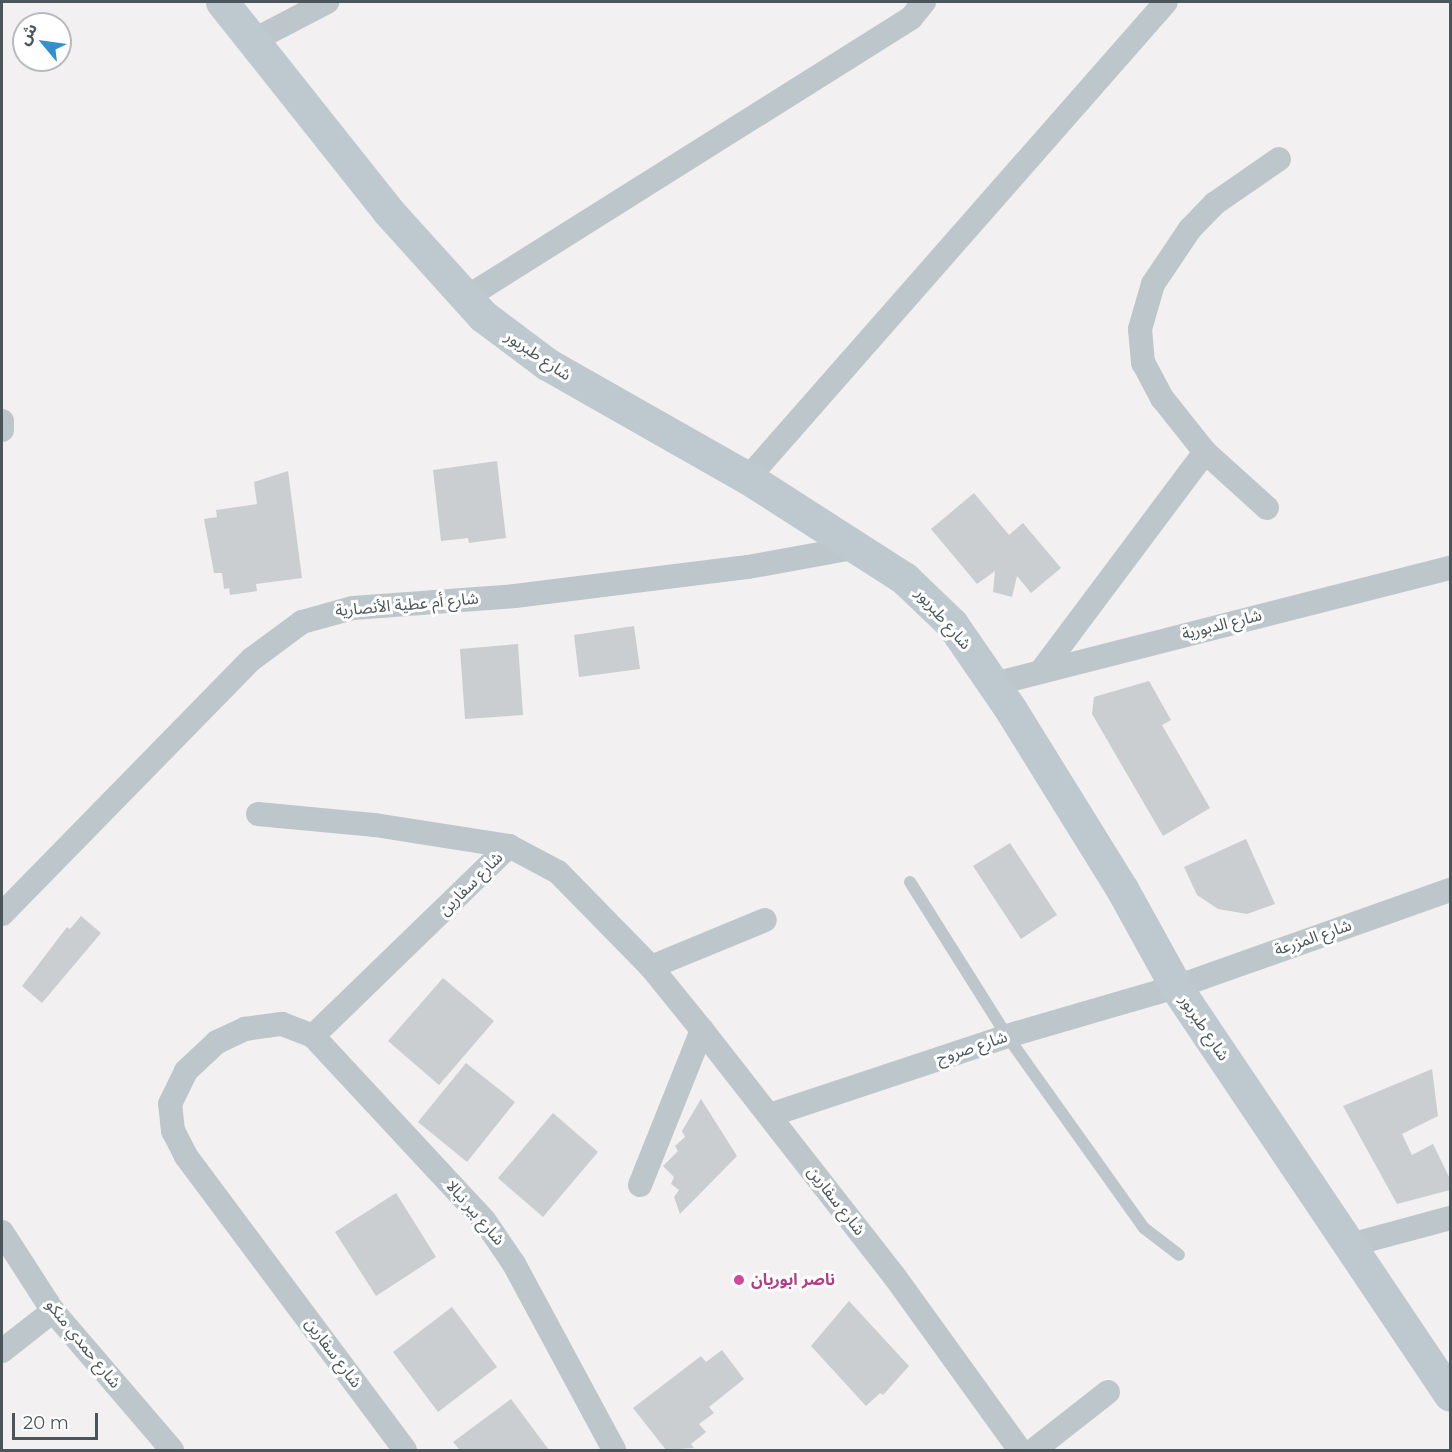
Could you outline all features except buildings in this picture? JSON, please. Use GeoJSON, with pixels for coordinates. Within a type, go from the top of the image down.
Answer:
{"type":"FeatureCollection","features":[{"type":"Feature","properties":{"kind":"street","name":"شارع طبربور"},"geometry":{"type":"LineString","coordinates":[[222,2],[464,298],[530,354],[748,477],[858,548],[923,593],[952,624],[994,684],[1122,889],[1176,987],[1450,1394]]}},
{"type":"Feature","properties":{"kind":"street"},"geometry":{"type":"LineString","coordinates":[[252,40],[327,2]]}},
{"type":"Feature","properties":{"kind":"street"},"geometry":{"type":"LineString","coordinates":[[464,298],[911,18],[924,2]]}},
{"type":"Feature","properties":{"kind":"street"},"geometry":{"type":"LineString","coordinates":[[748,477],[1166,2]]}},
{"type":"Feature","properties":{"kind":"street"},"geometry":{"type":"LineString","coordinates":[[1267,508],[1205,452],[1162,398],[1143,363],[1140,329],[1153,284],[1190,229],[1214,204],[1279,159]]}},
{"type":"Feature","properties":{"kind":"street"},"geometry":{"type":"LineString","coordinates":[[2,421],[2,430]]}},
{"type":"Feature","properties":{"kind":"street"},"geometry":{"type":"LineString","coordinates":[[1042,670],[1205,452]]}},
{"type":"Feature","properties":{"kind":"street","name":"شارع أم عطية الأنصارية"},"geometry":{"type":"LineString","coordinates":[[2,914],[252,659],[302,622],[353,608],[527,594],[748,567],[858,548]]}},
{"type":"Feature","properties":{"kind":"street","name":"شارع الدبورية"},"geometry":{"type":"LineString","coordinates":[[994,684],[1450,568]]}},
{"type":"Feature","properties":{"kind":"street"},"geometry":{"type":"LineString","coordinates":[[258,814],[375,825],[509,846]]}},
{"type":"Feature","properties":{"kind":"street","name":"شارع سفارين"},"geometry":{"type":"LineString","coordinates":[[399,1448],[186,1156],[171,1124],[170,1104],[179,1082],[196,1059],[217,1042],[245,1029],[282,1024],[313,1036],[509,846],[536,857],[558,872],[651,967],[895,1277],[1020,1450]]}},
{"type":"Feature","properties":{"kind":"street","name":"شارع المزرعة"},"geometry":{"type":"LineString","coordinates":[[1176,987],[1450,890]]}},
{"type":"Feature","properties":{"kind":"street"},"geometry":{"type":"LineString","coordinates":[[651,967],[765,920]]}},
{"type":"Feature","properties":{"kind":"street","name":"شارع صروح"},"geometry":{"type":"LineString","coordinates":[[770,1116],[1007,1036],[1176,987]]}},
{"type":"Feature","properties":{"kind":"street"},"geometry":{"type":"LineString","coordinates":[[640,1185],[702,1030]]}},
{"type":"Feature","properties":{"kind":"street","name":"شارع بير نبالا"},"geometry":{"type":"LineString","coordinates":[[313,1036],[501,1240],[614,1450]]}},
{"type":"Feature","properties":{"kind":"street"},"geometry":{"type":"LineString","coordinates":[[1350,1245],[1450,1218]]}},
{"type":"Feature","properties":{"kind":"street","name":"شارع حمدي منكو"},"geometry":{"type":"LineString","coordinates":[[2,1232],[53,1311],[167,1449]]}},
{"type":"Feature","properties":{"kind":"street"},"geometry":{"type":"LineString","coordinates":[[2,1351],[53,1311]]}},
{"type":"Feature","properties":{"kind":"street"},"geometry":{"type":"LineString","coordinates":[[1034,1450],[1108,1392]]}},
{"type":"Feature","properties":{"kind":"lane"},"geometry":{"type":"LineString","coordinates":[[910,882],[1007,1036],[1144,1228],[1179,1255]]}},
{"type":"Feature","properties":{"kind":"place","name":"ناصر ابوريان"},"geometry":{"type":"Point","coordinates":[739,1280]}}]}
